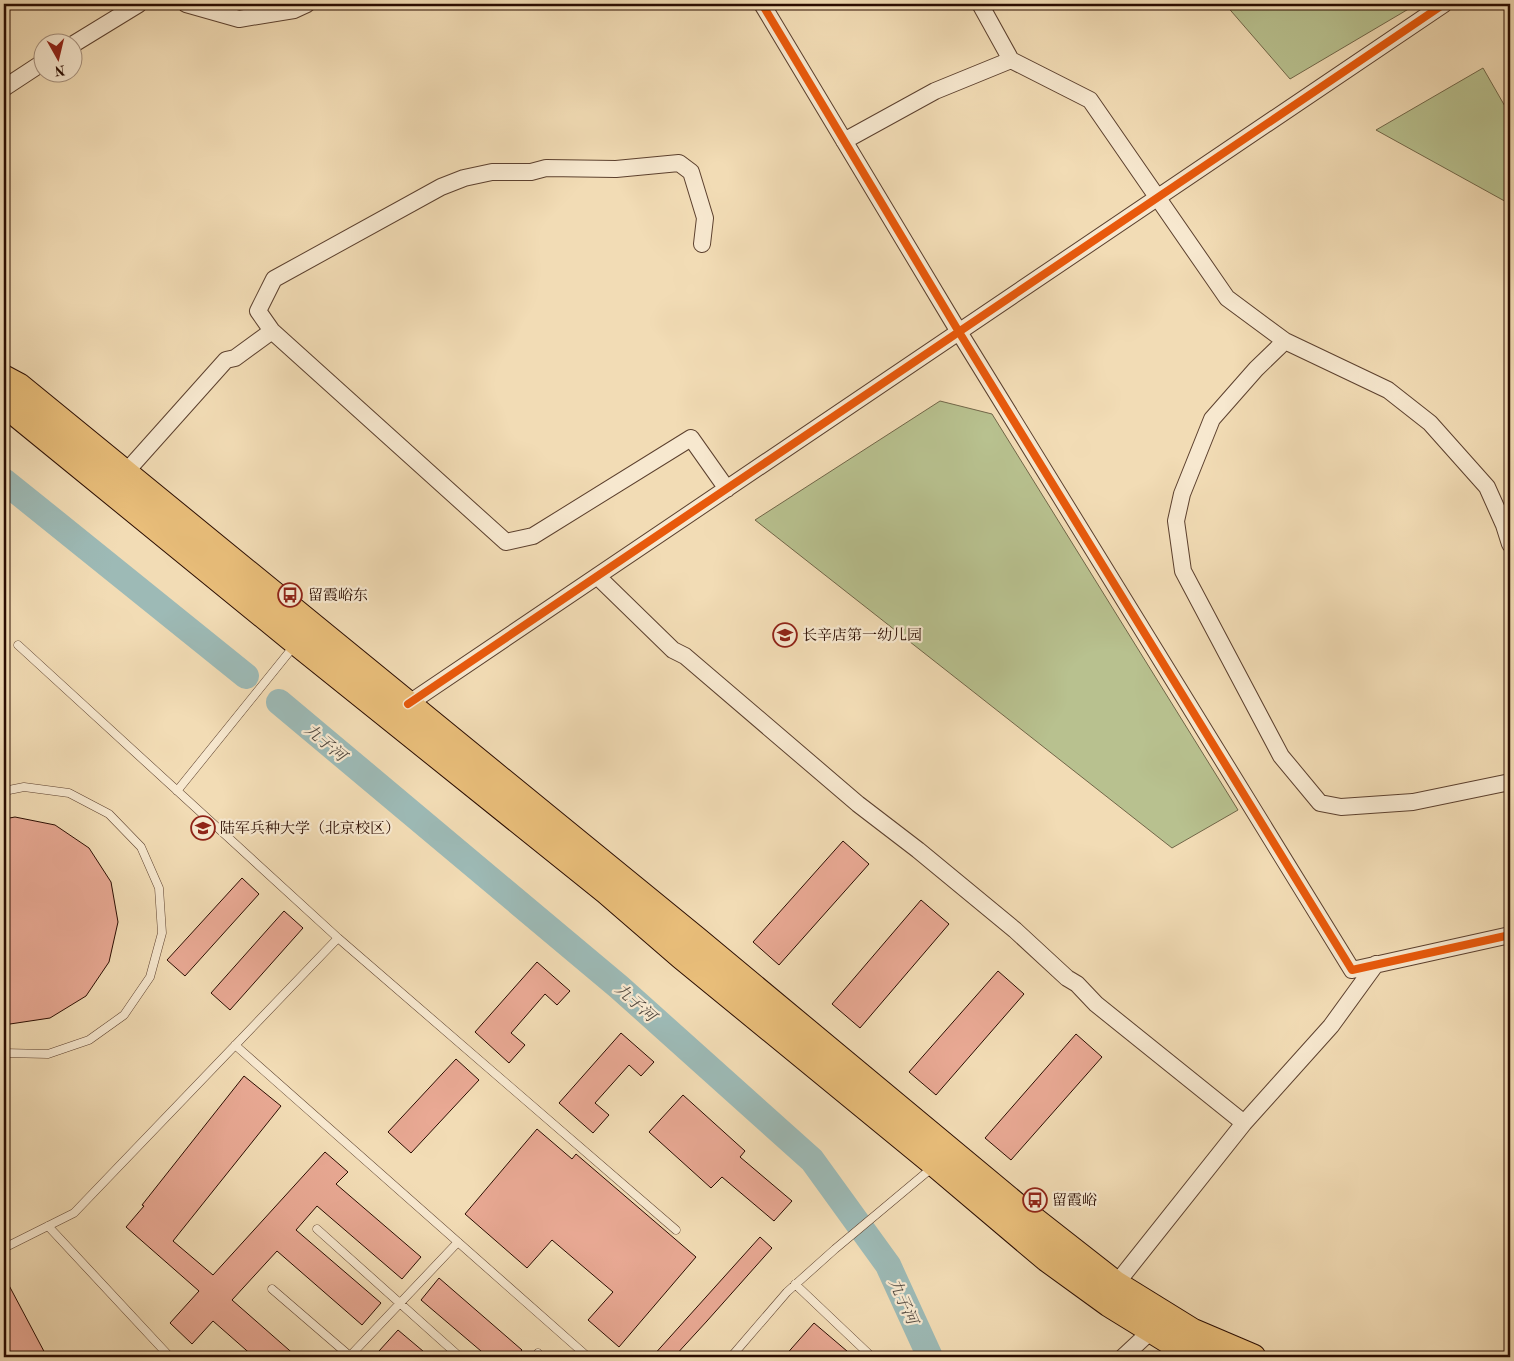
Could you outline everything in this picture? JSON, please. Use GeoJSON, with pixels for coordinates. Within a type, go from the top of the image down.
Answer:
{"type":"FeatureCollection","features":[{"type":"Feature","properties":{"kind":"main road"},"geometry":{"type":"LineString","coordinates":[[4,378],[19,386],[125,472],[704,946],[1023,1211],[1116,1284],[1192,1331],[1253,1357]]}},
{"type":"Feature","properties":{"kind":"main road"},"geometry":{"type":"LineString","coordinates":[[4,404],[607,892],[681,956],[936,1165],[1047,1259],[1108,1304],[1182,1349],[1201,1357]]}},
{"type":"Feature","properties":{"kind":"street"},"geometry":{"type":"LineString","coordinates":[[82,39],[138,4]]}},
{"type":"Feature","properties":{"kind":"street"},"geometry":{"type":"LineString","coordinates":[[186,4],[239,19],[294,10],[307,4]]}},
{"type":"Feature","properties":{"kind":"street"},"geometry":{"type":"LineString","coordinates":[[762,4],[959,332],[1352,970],[1510,935]]}},
{"type":"Feature","properties":{"kind":"street"},"geometry":{"type":"LineString","coordinates":[[980,4],[1011,60],[1090,100],[1227,298],[1285,341],[1388,390],[1430,423],[1487,487],[1504,525],[1510,544]]}},
{"type":"Feature","properties":{"kind":"street"},"geometry":{"type":"LineString","coordinates":[[408,704],[1444,4]]}},
{"type":"Feature","properties":{"kind":"street"},"geometry":{"type":"LineString","coordinates":[[844,141],[936,91],[1011,60]]}},
{"type":"Feature","properties":{"kind":"street"},"geometry":{"type":"LineString","coordinates":[[4,88],[32,70]]}},
{"type":"Feature","properties":{"kind":"street"},"geometry":{"type":"LineString","coordinates":[[702,244],[705,218],[691,172],[679,163],[616,169],[546,168],[531,172],[492,172],[464,178],[441,187],[274,279],[258,311],[272,331],[506,542],[533,536],[691,438],[726,489]]}},
{"type":"Feature","properties":{"kind":"street"},"geometry":{"type":"LineString","coordinates":[[125,472],[226,360],[235,358],[272,331]]}},
{"type":"Feature","properties":{"kind":"street"},"geometry":{"type":"LineString","coordinates":[[1285,341],[1256,369],[1212,419],[1182,494],[1176,521],[1183,571],[1281,756],[1320,803],[1340,807],[1413,802],[1510,782]]}},
{"type":"Feature","properties":{"kind":"street"},"geometry":{"type":"LineString","coordinates":[[597,576],[673,650],[684,656],[858,804],[918,850],[1000,918],[1067,978],[1077,984],[1096,1004],[1244,1123]]}},
{"type":"Feature","properties":{"kind":"street"},"geometry":{"type":"LineString","coordinates":[[1116,1284],[1244,1123],[1332,1026],[1376,964]]}},
{"type":"Feature","properties":{"kind":"street"},"geometry":{"type":"LineString","coordinates":[[1123,1357],[1152,1330]]}},
{"type":"Feature","properties":{"kind":"lane"},"geometry":{"type":"LineString","coordinates":[[176,791],[297,643]]}},
{"type":"Feature","properties":{"kind":"lane"},"geometry":{"type":"LineString","coordinates":[[18,645],[338,938],[676,1230]]}},
{"type":"Feature","properties":{"kind":"lane"},"geometry":{"type":"LineString","coordinates":[[4,791],[24,787],[69,793],[110,814],[141,847],[159,888],[162,934],[150,977],[124,1015],[90,1040],[48,1054],[4,1053]]}},
{"type":"Feature","properties":{"kind":"lane"},"geometry":{"type":"LineString","coordinates":[[5,1244],[74,1213],[338,938]]}},
{"type":"Feature","properties":{"kind":"lane"},"geometry":{"type":"LineString","coordinates":[[235,1045],[588,1357]]}},
{"type":"Feature","properties":{"kind":"lane"},"geometry":{"type":"LineString","coordinates":[[731,1357],[795,1284],[891,1200],[936,1165]]}},
{"type":"Feature","properties":{"kind":"lane"},"geometry":{"type":"LineString","coordinates":[[48,1226],[170,1357]]}},
{"type":"Feature","properties":{"kind":"lane"},"geometry":{"type":"LineString","coordinates":[[317,1229],[460,1357]]}},
{"type":"Feature","properties":{"kind":"lane"},"geometry":{"type":"LineString","coordinates":[[272,1289],[350,1357],[458,1242]]}},
{"type":"Feature","properties":{"kind":"lane"},"geometry":{"type":"LineString","coordinates":[[795,1284],[872,1357]]}},
{"type":"Feature","properties":{"kind":"green space"},"geometry":{"type":"Polygon","coordinates":[[[1225,4],[1417,4],[1290,79],[1225,4]]]}},
{"type":"Feature","properties":{"kind":"green space"},"geometry":{"type":"Polygon","coordinates":[[[1483,68],[1510,115],[1510,204],[1376,130],[1483,68]]]}},
{"type":"Feature","properties":{"kind":"green space"},"geometry":{"type":"Polygon","coordinates":[[[940,401],[992,414],[1238,810],[1172,848],[755,520],[940,401]]]}},
{"type":"Feature","properties":{"kind":"building"},"geometry":{"type":"Polygon","coordinates":[[[15,817],[55,825],[89,848],[111,882],[118,922],[109,962],[86,996],[50,1018],[10,1024],[4,1023],[4,819],[15,817]]]}},
{"type":"Feature","properties":{"kind":"building"},"geometry":{"type":"Polygon","coordinates":[[[843,841],[869,864],[779,965],[753,942],[843,841]]]}},
{"type":"Feature","properties":{"kind":"building"},"geometry":{"type":"Polygon","coordinates":[[[242,878],[259,894],[185,976],[167,960],[242,878]]]}},
{"type":"Feature","properties":{"kind":"building"},"geometry":{"type":"Polygon","coordinates":[[[921,900],[949,924],[860,1028],[832,1004],[921,900]]]}},
{"type":"Feature","properties":{"kind":"building"},"geometry":{"type":"Polygon","coordinates":[[[284,911],[303,928],[230,1010],[211,993],[284,911]]]}},
{"type":"Feature","properties":{"kind":"building"},"geometry":{"type":"Polygon","coordinates":[[[537,962],[570,991],[557,1005],[545,994],[511,1033],[525,1045],[509,1063],[475,1032],[537,962]]]}},
{"type":"Feature","properties":{"kind":"building"},"geometry":{"type":"Polygon","coordinates":[[[998,971],[1024,994],[936,1095],[909,1072],[998,971]]]}},
{"type":"Feature","properties":{"kind":"building"},"geometry":{"type":"Polygon","coordinates":[[[621,1033],[654,1062],[641,1076],[629,1065],[595,1103],[609,1115],[593,1133],[559,1103],[621,1033]]]}},
{"type":"Feature","properties":{"kind":"building"},"geometry":{"type":"Polygon","coordinates":[[[1076,1034],[1102,1057],[1011,1160],[985,1138],[1076,1034]]]}},
{"type":"Feature","properties":{"kind":"building"},"geometry":{"type":"Polygon","coordinates":[[[456,1059],[479,1080],[411,1153],[388,1132],[456,1059]]]}},
{"type":"Feature","properties":{"kind":"building"},"geometry":{"type":"Polygon","coordinates":[[[244,1076],[281,1106],[173,1241],[213,1275],[325,1152],[348,1172],[336,1184],[421,1257],[402,1279],[317,1206],[296,1230],[381,1303],[362,1325],[277,1251],[232,1300],[297,1357],[254,1357],[213,1321],[192,1344],[170,1323],[199,1291],[126,1227],[244,1076]]]}},
{"type":"Feature","properties":{"kind":"building"},"geometry":{"type":"Polygon","coordinates":[[[683,1095],[745,1151],[740,1157],[792,1201],[774,1221],[722,1177],[711,1188],[649,1132],[683,1095]]]}},
{"type":"Feature","properties":{"kind":"building"},"geometry":{"type":"Polygon","coordinates":[[[537,1129],[572,1159],[576,1154],[696,1257],[619,1347],[588,1320],[613,1292],[552,1240],[527,1268],[465,1214],[537,1129]]]}},
{"type":"Feature","properties":{"kind":"building"},"geometry":{"type":"Polygon","coordinates":[[[760,1237],[772,1248],[707,1321],[674,1357],[652,1357],[760,1237]]]}},
{"type":"Feature","properties":{"kind":"building"},"geometry":{"type":"Polygon","coordinates":[[[4,1276],[47,1357],[4,1357],[4,1276]]]}},
{"type":"Feature","properties":{"kind":"building"},"geometry":{"type":"Polygon","coordinates":[[[439,1278],[522,1350],[516,1357],[488,1357],[421,1300],[439,1278]]]}},
{"type":"Feature","properties":{"kind":"building"},"geometry":{"type":"Polygon","coordinates":[[[814,1323],[854,1357],[784,1357],[814,1323]]]}},
{"type":"Feature","properties":{"kind":"building"},"geometry":{"type":"Polygon","coordinates":[[[398,1330],[430,1357],[386,1357],[379,1351],[398,1330]]]}},
{"type":"Feature","properties":{"kind":"waterway","name":"九子河"},"geometry":{"type":"LineString","coordinates":[[4,481],[246,676]]}},
{"type":"Feature","properties":{"kind":"waterway","name":"九子河"},"geometry":{"type":"LineString","coordinates":[[279,702],[619,987],[812,1160],[888,1265],[930,1357]]}},
{"type":"Feature","properties":{"kind":"cycle path"},"geometry":{"type":"LineString","coordinates":[[762,4],[959,332],[1352,970],[1510,935]]}},
{"type":"Feature","properties":{"kind":"cycle path"},"geometry":{"type":"LineString","coordinates":[[408,704],[1444,4]]}},
{"type":"Feature","properties":{"kind":"place","name":"留霞峪东"},"geometry":{"type":"Point","coordinates":[290,595]}},
{"type":"Feature","properties":{"kind":"place","name":"长辛店第一幼儿园"},"geometry":{"type":"Point","coordinates":[785,635]}},
{"type":"Feature","properties":{"kind":"place","name":"陆军兵种大学（北京校区）"},"geometry":{"type":"Point","coordinates":[203,828]}},
{"type":"Feature","properties":{"kind":"place","name":"留霞峪"},"geometry":{"type":"Point","coordinates":[1035,1200]}}]}
